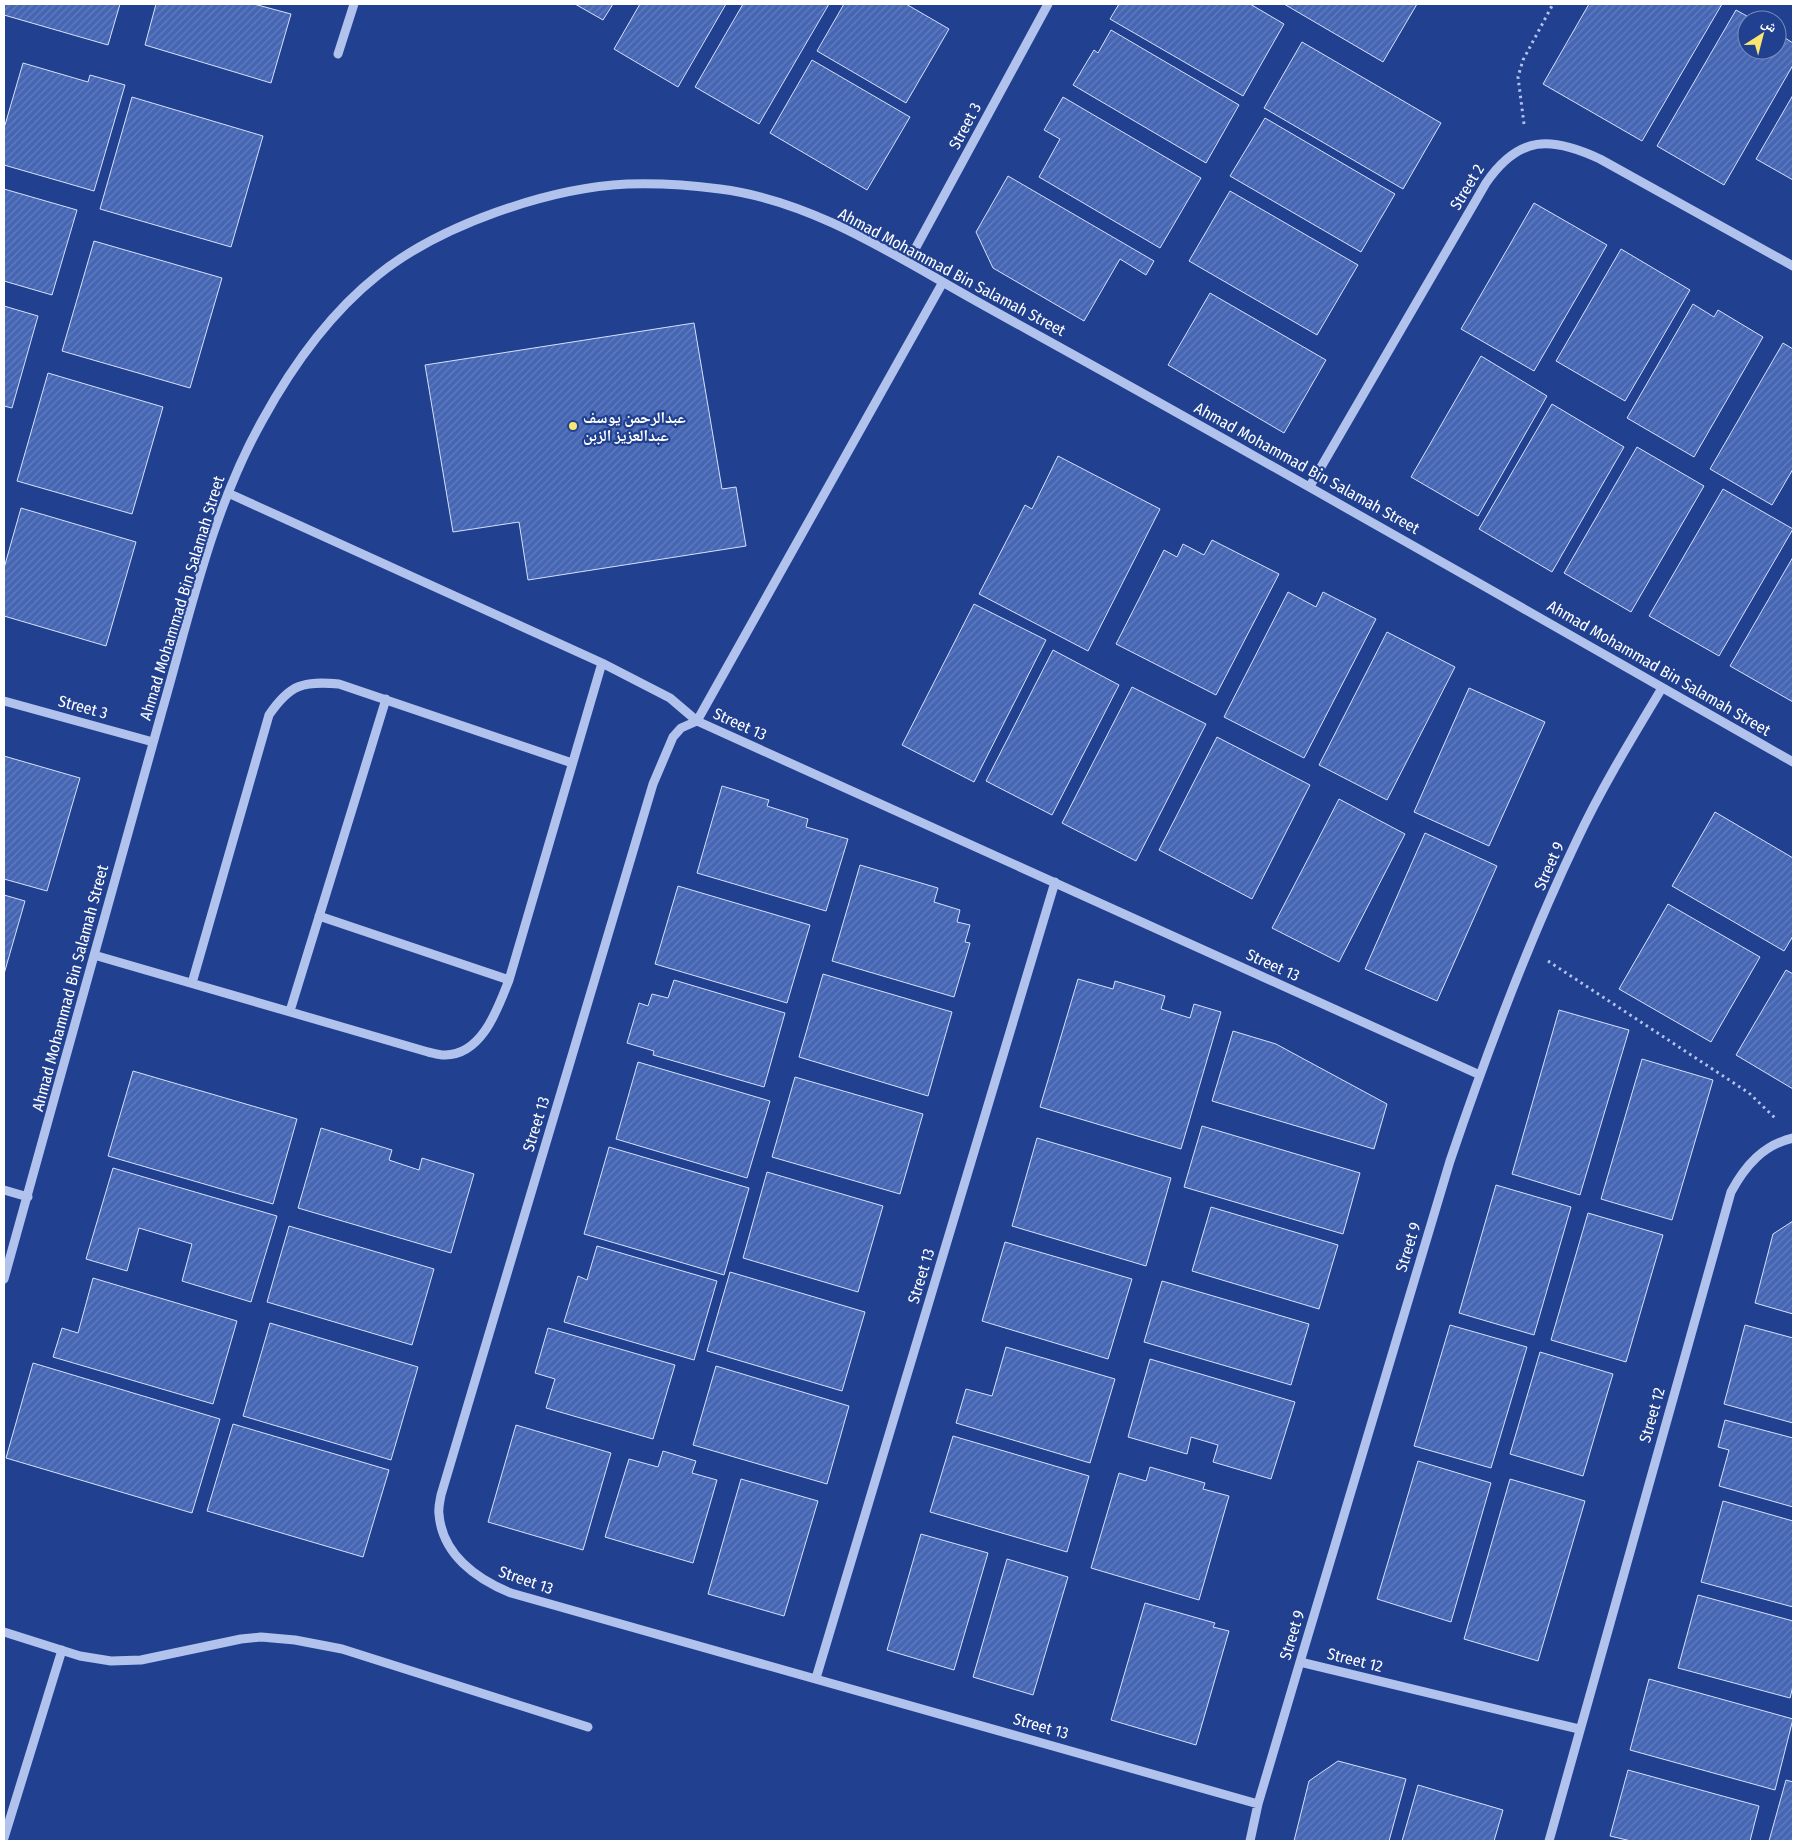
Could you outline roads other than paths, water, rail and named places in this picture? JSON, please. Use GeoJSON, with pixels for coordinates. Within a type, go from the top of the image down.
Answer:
{"type":"FeatureCollection","features":[{"type":"Feature","properties":{"kind":"street"},"geometry":{"type":"LineString","coordinates":[[338,54],[354,4]]}},
{"type":"Feature","properties":{"kind":"street","name":"Street 3"},"geometry":{"type":"LineString","coordinates":[[908,262],[1048,4]]}},
{"type":"Feature","properties":{"kind":"street","name":"Street 2"},"geometry":{"type":"LineString","coordinates":[[1310,486],[1486,183],[1498,166],[1510,156],[1527,147],[1547,143],[1565,144],[1580,149],[1793,266]]}},
{"type":"Feature","properties":{"kind":"street","name":"Ahmad Mohammad Bin Salamah Street"},"geometry":{"type":"LineString","coordinates":[[4,1279],[153,742],[212,540],[228,493],[258,427],[284,383],[328,324],[378,274],[398,260],[475,220],[540,200],[592,187],[630,184],[683,185],[728,190],[775,201],[839,226],[908,262],[1310,486],[1793,762]]}},
{"type":"Feature","properties":{"kind":"street"},"geometry":{"type":"LineString","coordinates":[[228,493],[602,663],[670,698],[697,721],[943,282]]}},
{"type":"Feature","properties":{"kind":"street"},"geometry":{"type":"LineString","coordinates":[[94,955],[428,1052],[445,1055],[466,1048],[482,1034],[498,1008],[509,980],[602,663]]}},
{"type":"Feature","properties":{"kind":"street"},"geometry":{"type":"LineString","coordinates":[[192,983],[269,715],[280,699],[294,689],[305,684],[317,682],[340,684],[572,763]]}},
{"type":"Feature","properties":{"kind":"street","name":"Street 9"},"geometry":{"type":"LineString","coordinates":[[1250,1841],[1258,1804],[1450,1161],[1480,1075],[1529,948],[1581,831],[1624,752],[1662,688]]}},
{"type":"Feature","properties":{"kind":"street"},"geometry":{"type":"LineString","coordinates":[[290,1012],[386,699]]}},
{"type":"Feature","properties":{"kind":"street","name":"Street 3"},"geometry":{"type":"LineString","coordinates":[[4,701],[153,742]]}},
{"type":"Feature","properties":{"kind":"street","name":"Street 13"},"geometry":{"type":"LineString","coordinates":[[1258,1804],[511,1593],[492,1586],[477,1576],[456,1556],[447,1542],[442,1532],[438,1513],[440,1494],[653,784],[673,736],[681,728],[697,721],[1480,1075]]}},
{"type":"Feature","properties":{"kind":"street","name":"Street 13"},"geometry":{"type":"LineString","coordinates":[[816,1678],[1055,882]]}},
{"type":"Feature","properties":{"kind":"street"},"geometry":{"type":"LineString","coordinates":[[319,916],[509,980]]}},
{"type":"Feature","properties":{"kind":"street","name":"Street 12"},"geometry":{"type":"LineString","coordinates":[[1549,1841],[1731,1192],[1743,1172],[1758,1155],[1784,1140],[1793,1138]]}},
{"type":"Feature","properties":{"kind":"street"},"geometry":{"type":"LineString","coordinates":[[4,1190],[28,1197]]}},
{"type":"Feature","properties":{"kind":"street"},"geometry":{"type":"LineString","coordinates":[[4,1632],[80,1656],[111,1661],[141,1660],[261,1637],[295,1640],[342,1649],[588,1727]]}},
{"type":"Feature","properties":{"kind":"street"},"geometry":{"type":"LineString","coordinates":[[4,1838],[62,1650]]}},
{"type":"Feature","properties":{"kind":"street","name":"Street 12"},"geometry":{"type":"LineString","coordinates":[[1300,1662],[1579,1729]]}},
{"type":"Feature","properties":{"kind":"place","name":"عبدالرحمن يوسف عبدالعزيز الزبن"},"geometry":{"type":"Point","coordinates":[573,426]}}]}
